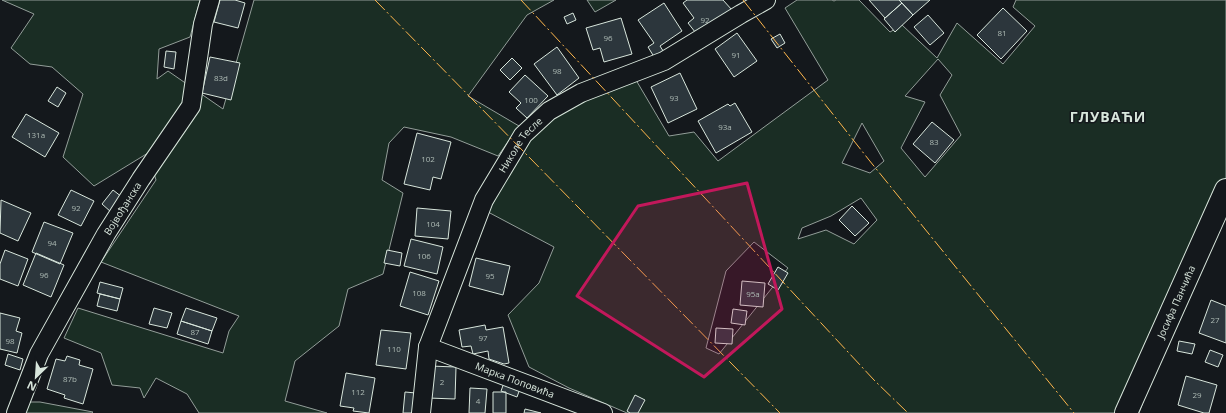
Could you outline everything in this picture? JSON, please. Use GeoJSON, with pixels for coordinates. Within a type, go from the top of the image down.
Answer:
{"type":"FeatureCollection","features":[{"type":"Feature","properties":{"kind":"street","name":"Војвођанска"},"geometry":{"type":"LineString","coordinates":[[16,413],[39,354],[106,234],[141,179],[192,106],[203,24],[210,0]]}},
{"type":"Feature","properties":{"kind":"street","name":"Николе Тесле"},"geometry":{"type":"LineString","coordinates":[[421,413],[428,347],[484,200],[523,135],[549,111],[581,93],[664,61],[766,0]]}},
{"type":"Feature","properties":{"kind":"street","name":"Јосифа Панчића"},"geometry":{"type":"LineString","coordinates":[[1126,413],[1226,190]]}},
{"type":"Feature","properties":{"kind":"street","name":"Марка Поповића"},"geometry":{"type":"LineString","coordinates":[[428,347],[565,406],[603,413]]}},
{"type":"Feature","properties":{"kind":"highlighted area"},"geometry":{"type":"Polygon","coordinates":[[[747,183],[782,309],[704,377],[577,296],[638,206],[747,183]]]}},
{"type":"Feature","properties":{"kind":"green space"},"geometry":{"type":"Polygon","coordinates":[[[2,0],[200,0],[190,37],[159,49],[157,79],[168,71],[223,109],[254,0],[554,0],[527,15],[468,96],[519,126],[498,156],[451,137],[404,127],[389,143],[382,180],[403,193],[383,274],[348,289],[339,326],[295,361],[285,401],[327,413],[199,413],[187,394],[156,378],[144,398],[140,388],[112,385],[101,353],[64,338],[78,308],[223,353],[229,331],[239,316],[101,262],[156,180],[148,153],[94,186],[63,157],[83,94],[52,67],[30,64],[11,48],[34,14],[2,0]]]}},
{"type":"Feature","properties":{"kind":"green space"},"geometry":{"type":"Polygon","coordinates":[[[587,0],[616,0],[595,12],[587,0]]]}},
{"type":"Feature","properties":{"kind":"green space"},"geometry":{"type":"Polygon","coordinates":[[[797,0],[859,0],[890,32],[902,25],[937,58],[957,23],[1003,64],[1035,26],[1013,7],[1016,0],[1226,0],[1226,178],[1139,413],[627,413],[569,388],[529,367],[508,315],[539,283],[554,247],[488,212],[531,135],[562,111],[633,75],[669,136],[694,132],[718,161],[828,80],[785,8],[797,0]],[[938,59],[905,96],[925,102],[901,148],[925,177],[961,135],[940,95],[952,75],[938,59]],[[862,123],[842,163],[870,173],[884,161],[862,123]],[[861,198],[831,216],[802,228],[798,239],[826,230],[854,244],[877,220],[861,198]],[[754,242],[726,271],[706,348],[719,354],[788,268],[754,242]]]}},
{"type":"Feature","properties":{"kind":"green space"},"geometry":{"type":"Polygon","coordinates":[[[27,402],[40,402],[93,412],[24,413],[27,402]]]}},
{"type":"Feature","properties":{"kind":"building"},"geometry":{"type":"Polygon","coordinates":[[[220,0],[235,0],[245,3],[238,28],[214,22],[220,0]]]}},
{"type":"Feature","properties":{"kind":"building"},"geometry":{"type":"Polygon","coordinates":[[[687,0],[723,0],[732,10],[699,37],[688,23],[694,18],[683,3],[687,0]]]}},
{"type":"Feature","properties":{"kind":"building"},"geometry":{"type":"Polygon","coordinates":[[[869,0],[899,0],[902,3],[885,18],[869,0]]]}},
{"type":"Feature","properties":{"kind":"building"},"geometry":{"type":"Polygon","coordinates":[[[899,0],[930,0],[913,15],[899,0]]]}},
{"type":"Feature","properties":{"kind":"building"},"geometry":{"type":"Polygon","coordinates":[[[664,3],[682,31],[660,46],[665,54],[656,60],[648,47],[654,43],[638,20],[664,3]]]}},
{"type":"Feature","properties":{"kind":"building"},"geometry":{"type":"Polygon","coordinates":[[[902,3],[913,15],[895,32],[884,19],[902,3]]]}},
{"type":"Feature","properties":{"kind":"building"},"geometry":{"type":"Polygon","coordinates":[[[1003,8],[1027,31],[1001,59],[977,35],[1003,8]]]}},
{"type":"Feature","properties":{"kind":"building"},"geometry":{"type":"Polygon","coordinates":[[[573,13],[576,20],[567,24],[564,17],[573,13]]]}},
{"type":"Feature","properties":{"kind":"building"},"geometry":{"type":"Polygon","coordinates":[[[928,15],[944,33],[930,45],[914,27],[928,15]]]}},
{"type":"Feature","properties":{"kind":"building"},"geometry":{"type":"Polygon","coordinates":[[[621,18],[632,54],[604,62],[600,48],[593,50],[586,28],[621,18]]]}},
{"type":"Feature","properties":{"kind":"building"},"geometry":{"type":"Polygon","coordinates":[[[737,33],[757,61],[734,77],[715,49],[737,33]]]}},
{"type":"Feature","properties":{"kind":"building"},"geometry":{"type":"Polygon","coordinates":[[[780,34],[785,43],[777,48],[771,39],[780,34]]]}},
{"type":"Feature","properties":{"kind":"building"},"geometry":{"type":"Polygon","coordinates":[[[557,47],[579,78],[557,95],[534,64],[557,47]]]}},
{"type":"Feature","properties":{"kind":"building"},"geometry":{"type":"Polygon","coordinates":[[[166,51],[176,52],[174,69],[164,67],[166,51]]]}},
{"type":"Feature","properties":{"kind":"building"},"geometry":{"type":"Polygon","coordinates":[[[210,57],[240,63],[231,100],[202,93],[210,57]]]}},
{"type":"Feature","properties":{"kind":"building"},"geometry":{"type":"Polygon","coordinates":[[[512,58],[522,68],[510,80],[500,70],[512,58]]]}},
{"type":"Feature","properties":{"kind":"building"},"geometry":{"type":"Polygon","coordinates":[[[680,73],[697,109],[668,123],[651,87],[680,73]]]}},
{"type":"Feature","properties":{"kind":"building"},"geometry":{"type":"Polygon","coordinates":[[[525,75],[548,96],[527,118],[516,108],[521,103],[509,92],[525,75]]]}},
{"type":"Feature","properties":{"kind":"building"},"geometry":{"type":"Polygon","coordinates":[[[57,87],[66,93],[58,107],[48,101],[57,87]]]}},
{"type":"Feature","properties":{"kind":"building"},"geometry":{"type":"Polygon","coordinates":[[[735,103],[752,132],[716,153],[698,121],[728,104],[730,106],[735,103]]]}},
{"type":"Feature","properties":{"kind":"building"},"geometry":{"type":"Polygon","coordinates":[[[26,114],[59,133],[45,157],[12,137],[26,114]]]}},
{"type":"Feature","properties":{"kind":"building"},"geometry":{"type":"Polygon","coordinates":[[[932,122],[954,140],[935,163],[913,144],[932,122]]]}},
{"type":"Feature","properties":{"kind":"building"},"geometry":{"type":"Polygon","coordinates":[[[417,133],[451,142],[441,179],[433,177],[430,190],[404,184],[417,133]]]}},
{"type":"Feature","properties":{"kind":"building"},"geometry":{"type":"Polygon","coordinates":[[[71,190],[94,201],[81,226],[58,215],[71,190]]]}},
{"type":"Feature","properties":{"kind":"building"},"geometry":{"type":"Polygon","coordinates":[[[113,190],[122,197],[111,212],[102,204],[113,190]]]}},
{"type":"Feature","properties":{"kind":"building"},"geometry":{"type":"Polygon","coordinates":[[[1,200],[31,213],[18,241],[0,233],[1,200]]]}},
{"type":"Feature","properties":{"kind":"building"},"geometry":{"type":"Polygon","coordinates":[[[852,206],[869,223],[855,236],[839,220],[852,206]]]}},
{"type":"Feature","properties":{"kind":"building"},"geometry":{"type":"Polygon","coordinates":[[[417,208],[451,211],[448,239],[415,236],[417,208]]]}},
{"type":"Feature","properties":{"kind":"building"},"geometry":{"type":"Polygon","coordinates":[[[44,222],[73,233],[60,264],[32,252],[44,222]]]}},
{"type":"Feature","properties":{"kind":"building"},"geometry":{"type":"Polygon","coordinates":[[[411,239],[443,247],[437,274],[404,266],[411,239]]]}},
{"type":"Feature","properties":{"kind":"building"},"geometry":{"type":"Polygon","coordinates":[[[5,250],[28,259],[18,286],[0,279],[0,264],[5,250]]]}},
{"type":"Feature","properties":{"kind":"building"},"geometry":{"type":"Polygon","coordinates":[[[387,250],[402,253],[400,266],[384,263],[387,250]]]}},
{"type":"Feature","properties":{"kind":"building"},"geometry":{"type":"Polygon","coordinates":[[[36,253],[64,265],[51,297],[23,285],[36,253]]]}},
{"type":"Feature","properties":{"kind":"building"},"geometry":{"type":"Polygon","coordinates":[[[476,258],[510,266],[503,295],[469,286],[476,258]]]}},
{"type":"Feature","properties":{"kind":"building"},"geometry":{"type":"Polygon","coordinates":[[[778,267],[788,273],[778,290],[768,284],[778,267]]]}},
{"type":"Feature","properties":{"kind":"building"},"geometry":{"type":"Polygon","coordinates":[[[410,272],[439,281],[428,315],[400,306],[410,272]]]}},
{"type":"Feature","properties":{"kind":"building"},"geometry":{"type":"Polygon","coordinates":[[[742,281],[765,283],[763,307],[740,305],[742,281]]]}},
{"type":"Feature","properties":{"kind":"building"},"geometry":{"type":"Polygon","coordinates":[[[100,282],[123,288],[120,299],[97,293],[100,282]]]}},
{"type":"Feature","properties":{"kind":"building"},"geometry":{"type":"Polygon","coordinates":[[[100,294],[120,299],[117,311],[97,306],[100,294]]]}},
{"type":"Feature","properties":{"kind":"building"},"geometry":{"type":"Polygon","coordinates":[[[1211,300],[1226,306],[1226,343],[1199,333],[1211,300]]]}},
{"type":"Feature","properties":{"kind":"building"},"geometry":{"type":"Polygon","coordinates":[[[154,308],[172,313],[167,328],[149,324],[154,308]]]}},
{"type":"Feature","properties":{"kind":"building"},"geometry":{"type":"Polygon","coordinates":[[[186,308],[217,318],[212,331],[181,321],[186,308]]]}},
{"type":"Feature","properties":{"kind":"building"},"geometry":{"type":"Polygon","coordinates":[[[733,309],[747,311],[745,325],[731,323],[733,309]]]}},
{"type":"Feature","properties":{"kind":"building"},"geometry":{"type":"Polygon","coordinates":[[[0,313],[20,318],[16,331],[22,333],[17,353],[0,349],[0,313]]]}},
{"type":"Feature","properties":{"kind":"building"},"geometry":{"type":"Polygon","coordinates":[[[181,321],[212,331],[208,344],[177,334],[181,321]]]}},
{"type":"Feature","properties":{"kind":"building"},"geometry":{"type":"Polygon","coordinates":[[[485,325],[486,330],[503,327],[509,363],[504,364],[489,359],[488,351],[473,354],[471,346],[462,347],[459,330],[485,325]]]}},
{"type":"Feature","properties":{"kind":"building"},"geometry":{"type":"Polygon","coordinates":[[[716,328],[733,329],[732,344],[715,343],[716,328]]]}},
{"type":"Feature","properties":{"kind":"building"},"geometry":{"type":"Polygon","coordinates":[[[381,330],[411,333],[406,369],[376,365],[381,330]]]}},
{"type":"Feature","properties":{"kind":"building"},"geometry":{"type":"Polygon","coordinates":[[[1179,341],[1195,344],[1192,354],[1177,351],[1179,341]]]}},
{"type":"Feature","properties":{"kind":"building"},"geometry":{"type":"Polygon","coordinates":[[[1210,350],[1223,355],[1218,367],[1205,362],[1210,350]]]}},
{"type":"Feature","properties":{"kind":"building"},"geometry":{"type":"Polygon","coordinates":[[[8,354],[23,359],[20,370],[5,365],[8,354]]]}},
{"type":"Feature","properties":{"kind":"building"},"geometry":{"type":"Polygon","coordinates":[[[67,356],[80,360],[79,365],[93,369],[83,404],[64,398],[65,395],[47,389],[56,359],[65,361],[67,356]]]}},
{"type":"Feature","properties":{"kind":"building"},"geometry":{"type":"Polygon","coordinates":[[[430,366],[456,367],[455,399],[428,398],[430,366]]]}},
{"type":"Feature","properties":{"kind":"building"},"geometry":{"type":"Polygon","coordinates":[[[346,373],[375,378],[369,413],[353,411],[354,408],[340,406],[346,373]]]}},
{"type":"Feature","properties":{"kind":"building"},"geometry":{"type":"Polygon","coordinates":[[[1186,376],[1217,385],[1209,413],[1204,413],[1178,405],[1186,376]]]}},
{"type":"Feature","properties":{"kind":"building"},"geometry":{"type":"Polygon","coordinates":[[[505,380],[521,386],[517,397],[501,391],[505,380]]]}},
{"type":"Feature","properties":{"kind":"building"},"geometry":{"type":"Polygon","coordinates":[[[470,388],[487,389],[485,413],[469,413],[470,388]]]}},
{"type":"Feature","properties":{"kind":"building"},"geometry":{"type":"Polygon","coordinates":[[[405,392],[416,393],[414,413],[403,413],[405,392]]]}},
{"type":"Feature","properties":{"kind":"building"},"geometry":{"type":"Polygon","coordinates":[[[493,392],[506,392],[506,413],[493,413],[493,392]]]}},
{"type":"Feature","properties":{"kind":"building"},"geometry":{"type":"Polygon","coordinates":[[[635,395],[645,400],[638,413],[630,413],[627,411],[635,395]]]}},
{"type":"Feature","properties":{"kind":"building"},"geometry":{"type":"Polygon","coordinates":[[[525,409],[541,413],[524,413],[525,409]]]}},
{"type":"Feature","properties":{"kind":"power"},"geometry":{"type":"LineString","coordinates":[[375,0],[780,413]]}},
{"type":"Feature","properties":{"kind":"power"},"geometry":{"type":"LineString","coordinates":[[521,0],[874,380],[908,413]]}},
{"type":"Feature","properties":{"kind":"power"},"geometry":{"type":"LineString","coordinates":[[743,0],[869,160],[1074,413]]}},
{"type":"Feature","properties":{"kind":"district","name":"ГЛУВАЋИ"},"geometry":{"type":"Point","coordinates":[1108,117]}}]}
